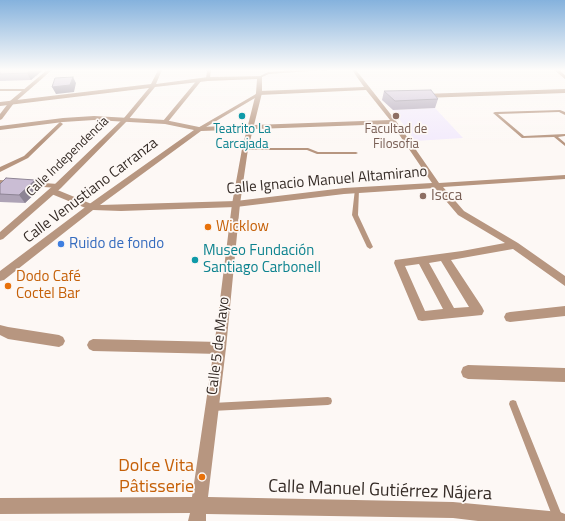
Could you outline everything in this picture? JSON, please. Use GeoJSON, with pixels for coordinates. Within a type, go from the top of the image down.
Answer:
{"type":"FeatureCollection","features":[{"type":"Feature","properties":{"kind":"street"},"geometry":{"type":"LineString","coordinates":[[0,118],[12,102],[22,94]]}},
{"type":"Feature","properties":{"kind":"street"},"geometry":{"type":"LineString","coordinates":[[0,104],[79,94]]}},
{"type":"Feature","properties":{"kind":"street","name":"Calle Independencia"},"geometry":{"type":"LineString","coordinates":[[0,237],[55,189],[126,119],[145,94]]}},
{"type":"Feature","properties":{"kind":"street"},"geometry":{"type":"LineString","coordinates":[[165,122],[188,94]]}},
{"type":"Feature","properties":{"kind":"street"},"geometry":{"type":"LineString","coordinates":[[199,129],[258,94]]}},
{"type":"Feature","properties":{"kind":"street","name":"Calle 5 de Mayo"},"geometry":{"type":"LineString","coordinates":[[198,513],[220,348],[236,204],[245,149],[259,94]]}},
{"type":"Feature","properties":{"kind":"street"},"geometry":{"type":"LineString","coordinates":[[372,94],[394,122],[437,185],[461,213],[515,245],[565,282]]}},
{"type":"Feature","properties":{"kind":"street"},"geometry":{"type":"LineString","coordinates":[[419,96],[468,94]]}},
{"type":"Feature","properties":{"kind":"street"},"geometry":{"type":"LineString","coordinates":[[374,97],[382,97]]}},
{"type":"Feature","properties":{"kind":"street"},"geometry":{"type":"LineString","coordinates":[[0,128],[63,120],[126,119],[165,122],[199,129],[394,122]]}},
{"type":"Feature","properties":{"kind":"street"},"geometry":{"type":"LineString","coordinates":[[0,170],[26,157],[60,124]]}},
{"type":"Feature","properties":{"kind":"street","name":"Calle Venustiano Carranza"},"geometry":{"type":"LineString","coordinates":[[0,277],[91,207],[199,129]]}},
{"type":"Feature","properties":{"kind":"street"},"geometry":{"type":"LineString","coordinates":[[0,162],[17,162]]}},
{"type":"Feature","properties":{"kind":"street","name":"Calle Ignacio Manuel Altamirano"},"geometry":{"type":"LineString","coordinates":[[91,207],[121,208],[236,204],[357,190],[565,178]]}},
{"type":"Feature","properties":{"kind":"street"},"geometry":{"type":"LineString","coordinates":[[0,182],[55,189],[91,207]]}},
{"type":"Feature","properties":{"kind":"street"},"geometry":{"type":"LineString","coordinates":[[444,257],[478,311],[422,316],[398,263],[515,245]]}},
{"type":"Feature","properties":{"kind":"street"},"geometry":{"type":"LineString","coordinates":[[422,260],[451,313]]}},
{"type":"Feature","properties":{"kind":"street"},"geometry":{"type":"LineString","coordinates":[[510,317],[565,311]]}},
{"type":"Feature","properties":{"kind":"street"},"geometry":{"type":"LineString","coordinates":[[0,330],[8,333],[59,341]]}},
{"type":"Feature","properties":{"kind":"street"},"geometry":{"type":"LineString","coordinates":[[93,345],[220,348]]}},
{"type":"Feature","properties":{"kind":"street"},"geometry":{"type":"LineString","coordinates":[[468,372],[565,375]]}},
{"type":"Feature","properties":{"kind":"street","name":"Calle Manuel Gutiérrez Nájera"},"geometry":{"type":"LineString","coordinates":[[0,506],[198,513],[453,510],[495,518],[560,521]]}},
{"type":"Feature","properties":{"kind":"lane"},"geometry":{"type":"LineString","coordinates":[[565,114],[560,111],[496,113],[523,137],[565,135]]}},
{"type":"Feature","properties":{"kind":"lane"},"geometry":{"type":"LineString","coordinates":[[554,136],[565,144]]}},
{"type":"Feature","properties":{"kind":"lane"},"geometry":{"type":"LineString","coordinates":[[245,149],[308,149],[317,153],[356,153]]}},
{"type":"Feature","properties":{"kind":"lane"},"geometry":{"type":"LineString","coordinates":[[357,190],[354,215],[370,247]]}},
{"type":"Feature","properties":{"kind":"lane"},"geometry":{"type":"LineString","coordinates":[[212,407],[328,401]]}},
{"type":"Feature","properties":{"kind":"lane"},"geometry":{"type":"LineString","coordinates":[[513,404],[560,521]]}},
{"type":"Feature","properties":{"kind":"shaded area"},"geometry":{"type":"Polygon","coordinates":[[[435,108],[463,138],[415,141],[393,110],[435,108]]]}},
{"type":"Feature","properties":{"kind":"building"},"geometry":{"type":"Polygon","coordinates":[[[388,94],[434,94],[438,99],[395,101],[388,94]]]}},
{"type":"Feature","properties":{"kind":"building"},"geometry":{"type":"Polygon","coordinates":[[[6,178],[35,180],[19,195],[0,194],[0,184],[6,178]]]}},
{"type":"Feature","properties":{"kind":"place","name":"Teatrito La Carcajada"},"geometry":{"type":"Point","coordinates":[242,116]}},
{"type":"Feature","properties":{"kind":"place","name":"Facultad de Filosofia"},"geometry":{"type":"Point","coordinates":[396,116]}},
{"type":"Feature","properties":{"kind":"place","name":"Iscca"},"geometry":{"type":"Point","coordinates":[423,196]}},
{"type":"Feature","properties":{"kind":"place","name":"Wicklow"},"geometry":{"type":"Point","coordinates":[208,227]}},
{"type":"Feature","properties":{"kind":"place","name":"Ruido de fondo"},"geometry":{"type":"Point","coordinates":[61,244]}},
{"type":"Feature","properties":{"kind":"place","name":"Museo Fundación Santiago Carbonell"},"geometry":{"type":"Point","coordinates":[195,260]}},
{"type":"Feature","properties":{"kind":"place","name":"Dodo Café Coctel Bar"},"geometry":{"type":"Point","coordinates":[8,286]}},
{"type":"Feature","properties":{"kind":"place","name":"Dolce Vita Pâtisserie"},"geometry":{"type":"Point","coordinates":[202,477]}}]}
